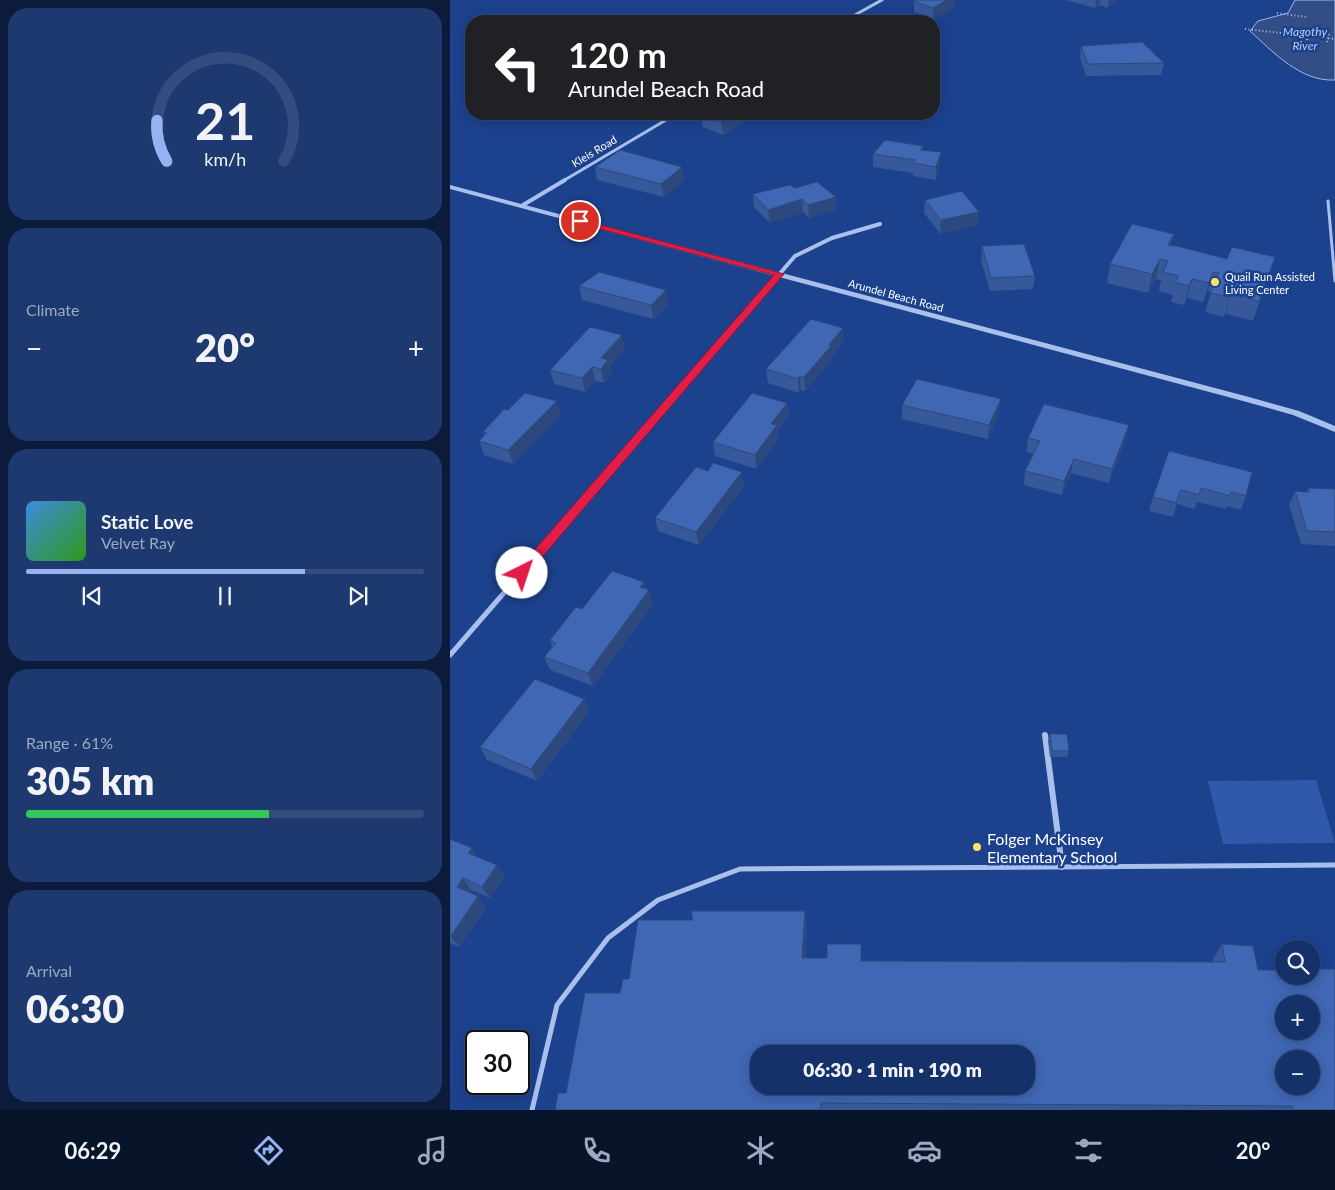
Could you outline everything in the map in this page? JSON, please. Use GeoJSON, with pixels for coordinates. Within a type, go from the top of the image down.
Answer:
{"type":"FeatureCollection","features":[{"type":"Feature","properties":{"kind":"street"},"geometry":{"type":"LineString","coordinates":[[855,15],[882,0]]}},
{"type":"Feature","properties":{"kind":"street","name":"Kleis Road"},"geometry":{"type":"LineString","coordinates":[[523,206],[666,120]]}},
{"type":"Feature","properties":{"kind":"street","name":"Arundel Beach Road"},"geometry":{"type":"LineString","coordinates":[[450,187],[1265,404],[1335,429]]}},
{"type":"Feature","properties":{"kind":"street"},"geometry":{"type":"LineString","coordinates":[[450,656],[795,256],[814,245],[880,224]]}},
{"type":"Feature","properties":{"kind":"street"},"geometry":{"type":"LineString","coordinates":[[1046,735],[1062,867]]}},
{"type":"Feature","properties":{"kind":"lane"},"geometry":{"type":"LineString","coordinates":[[1328,201],[1332,228],[1335,281]]}},
{"type":"Feature","properties":{"kind":"lane"},"geometry":{"type":"LineString","coordinates":[[532,1110],[557,1005],[608,938],[658,900],[740,869],[1335,866]]}},
{"type":"Feature","properties":{"kind":"path"},"geometry":{"type":"LineString","coordinates":[[1277,12],[1306,17]]}},
{"type":"Feature","properties":{"kind":"path"},"geometry":{"type":"LineString","coordinates":[[1245,29],[1335,39]]}},
{"type":"Feature","properties":{"kind":"path"},"geometry":{"type":"LineString","coordinates":[[1289,38],[1291,30]]}},
{"type":"Feature","properties":{"kind":"path"},"geometry":{"type":"LineString","coordinates":[[1307,40],[1308,31]]}},
{"type":"Feature","properties":{"kind":"path"},"geometry":{"type":"LineString","coordinates":[[1327,42],[1329,34]]}},
{"type":"Feature","properties":{"kind":"shaded area"},"geometry":{"type":"Polygon","coordinates":[[[1316,780],[1335,843],[1223,844],[1208,781],[1316,780]]]}},
{"type":"Feature","properties":{"kind":"water","name":"Magothy River"},"geometry":{"type":"Polygon","coordinates":[[[1295,0],[1335,0],[1335,80],[1311,76],[1299,71],[1278,56],[1250,31],[1258,21],[1288,13],[1295,0]]]}},
{"type":"Feature","properties":{"kind":"building"},"geometry":{"type":"Polygon","coordinates":[[[947,0],[933,8],[914,1],[947,0]]]}},
{"type":"Feature","properties":{"kind":"building"},"geometry":{"type":"Polygon","coordinates":[[[1142,42],[1164,63],[1088,64],[1081,46],[1142,42]]]}},
{"type":"Feature","properties":{"kind":"building"},"geometry":{"type":"Polygon","coordinates":[[[885,140],[923,146],[920,150],[941,152],[936,167],[913,163],[915,160],[873,154],[885,140]]]}},
{"type":"Feature","properties":{"kind":"building"},"geometry":{"type":"Polygon","coordinates":[[[620,150],[682,167],[661,184],[595,167],[620,150]]]}},
{"type":"Feature","properties":{"kind":"building"},"geometry":{"type":"Polygon","coordinates":[[[817,182],[836,197],[808,205],[802,199],[768,210],[753,194],[790,185],[795,188],[817,182]]]}},
{"type":"Feature","properties":{"kind":"building"},"geometry":{"type":"Polygon","coordinates":[[[962,191],[979,212],[941,220],[925,200],[962,191]]]}},
{"type":"Feature","properties":{"kind":"building"},"geometry":{"type":"Polygon","coordinates":[[[1132,224],[1174,234],[1168,245],[1227,259],[1232,247],[1275,257],[1259,301],[1231,294],[1230,297],[1210,293],[1219,273],[1213,272],[1209,283],[1192,279],[1189,286],[1175,282],[1179,276],[1163,272],[1168,261],[1160,259],[1152,274],[1110,264],[1132,224]]]}},
{"type":"Feature","properties":{"kind":"building"},"geometry":{"type":"Polygon","coordinates":[[[1024,244],[1035,276],[991,278],[982,246],[1024,244]]]}},
{"type":"Feature","properties":{"kind":"building"},"geometry":{"type":"Polygon","coordinates":[[[599,272],[666,290],[651,305],[579,286],[599,272]]]}},
{"type":"Feature","properties":{"kind":"building"},"geometry":{"type":"Polygon","coordinates":[[[811,319],[843,328],[829,345],[831,346],[804,377],[800,376],[798,379],[766,369],[811,319]]]}},
{"type":"Feature","properties":{"kind":"building"},"geometry":{"type":"Polygon","coordinates":[[[590,327],[622,335],[601,358],[608,360],[601,369],[592,367],[582,378],[550,370],[590,327]]]}},
{"type":"Feature","properties":{"kind":"building"},"geometry":{"type":"Polygon","coordinates":[[[917,379],[1001,399],[989,425],[902,405],[917,379]]]}},
{"type":"Feature","properties":{"kind":"building"},"geometry":{"type":"Polygon","coordinates":[[[525,393],[557,401],[508,450],[479,441],[487,433],[483,432],[504,409],[508,410],[525,393]]]}},
{"type":"Feature","properties":{"kind":"building"},"geometry":{"type":"Polygon","coordinates":[[[752,393],[787,403],[771,424],[777,425],[755,455],[713,442],[752,393]]]}},
{"type":"Feature","properties":{"kind":"building"},"geometry":{"type":"Polygon","coordinates":[[[1044,404],[1129,425],[1112,469],[1074,459],[1064,481],[1025,471],[1040,441],[1028,438],[1044,404]]]}},
{"type":"Feature","properties":{"kind":"building"},"geometry":{"type":"Polygon","coordinates":[[[1169,451],[1252,472],[1246,496],[1231,492],[1230,496],[1201,488],[1199,495],[1181,490],[1176,503],[1153,497],[1169,451]]]}},
{"type":"Feature","properties":{"kind":"building"},"geometry":{"type":"Polygon","coordinates":[[[713,463],[742,472],[696,532],[655,518],[696,467],[708,471],[713,463]]]}},
{"type":"Feature","properties":{"kind":"building"},"geometry":{"type":"Polygon","coordinates":[[[1308,488],[1335,489],[1335,532],[1307,531],[1295,491],[1309,492],[1308,488]]]}},
{"type":"Feature","properties":{"kind":"building"},"geometry":{"type":"Polygon","coordinates":[[[612,571],[644,582],[640,587],[649,590],[588,673],[544,657],[556,643],[550,640],[576,607],[582,609],[612,571]]]}},
{"type":"Feature","properties":{"kind":"building"},"geometry":{"type":"Polygon","coordinates":[[[535,679],[584,699],[531,769],[480,747],[535,679]]]}},
{"type":"Feature","properties":{"kind":"building"},"geometry":{"type":"Polygon","coordinates":[[[1050,734],[1067,734],[1069,751],[1052,751],[1050,734]]]}},
{"type":"Feature","properties":{"kind":"building"},"geometry":{"type":"Polygon","coordinates":[[[450,839],[472,848],[468,853],[497,865],[482,887],[463,878],[457,887],[478,896],[451,936],[450,936],[450,839]]]}},
{"type":"Feature","properties":{"kind":"building"},"geometry":{"type":"Polygon","coordinates":[[[691,911],[805,911],[802,958],[827,958],[827,944],[861,944],[861,961],[1225,962],[1222,944],[1253,946],[1258,970],[1275,970],[1275,985],[1320,985],[1320,969],[1335,969],[1335,1110],[1293,1110],[1292,1106],[821,1103],[820,1110],[555,1110],[558,1093],[566,1093],[585,993],[620,993],[623,979],[629,979],[638,920],[693,920],[691,911]]]}},
{"type":"Feature","properties":{"kind":"place","name":"Quail Run Assisted Living Center"},"geometry":{"type":"Point","coordinates":[1215,282]}},
{"type":"Feature","properties":{"kind":"place","name":"Folger McKinsey Elementary School"},"geometry":{"type":"Point","coordinates":[977,847]}},
{"type":"Feature","properties":{"kind":"route"},"geometry":{"type":"LineString","coordinates":[[522,573],[780,274],[580,221]]}}]}
